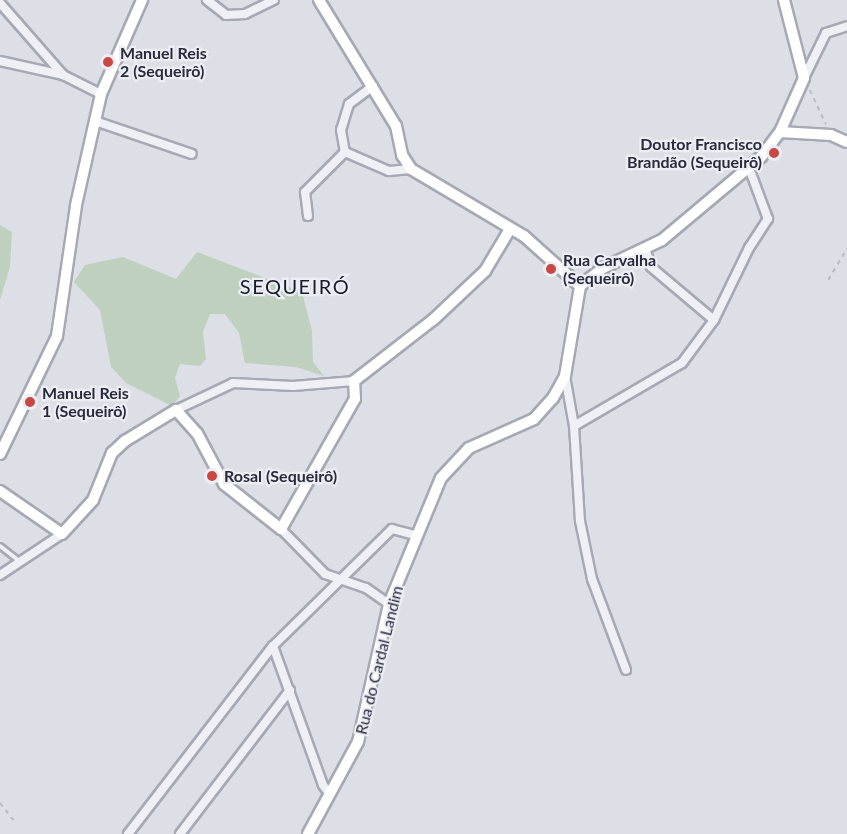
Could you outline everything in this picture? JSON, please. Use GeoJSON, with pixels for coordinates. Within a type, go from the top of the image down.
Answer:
{"type":"FeatureCollection","features":[{"type":"Feature","properties":{"kind":"street"},"geometry":{"type":"LineString","coordinates":[[0,454],[57,336],[76,204],[95,121],[102,94],[142,0]]}},
{"type":"Feature","properties":{"kind":"street"},"geometry":{"type":"LineString","coordinates":[[207,0],[212,8],[226,15],[245,14],[274,0]]}},
{"type":"Feature","properties":{"kind":"street"},"geometry":{"type":"LineString","coordinates":[[319,0],[396,126],[402,155],[411,169],[524,236],[580,286],[603,268],[662,240],[770,149],[826,33],[847,26]]}},
{"type":"Feature","properties":{"kind":"street"},"geometry":{"type":"LineString","coordinates":[[784,0],[804,78]]}},
{"type":"Feature","properties":{"kind":"street"},"geometry":{"type":"LineString","coordinates":[[0,3],[63,75]]}},
{"type":"Feature","properties":{"kind":"street"},"geometry":{"type":"LineString","coordinates":[[0,61],[63,75],[102,94]]}},
{"type":"Feature","properties":{"kind":"street"},"geometry":{"type":"LineString","coordinates":[[345,152],[341,130],[349,104],[373,86]]}},
{"type":"Feature","properties":{"kind":"street"},"geometry":{"type":"LineString","coordinates":[[95,121],[192,154]]}},
{"type":"Feature","properties":{"kind":"street"},"geometry":{"type":"LineString","coordinates":[[780,132],[831,135],[847,142]]}},
{"type":"Feature","properties":{"kind":"street"},"geometry":{"type":"LineString","coordinates":[[345,152],[389,171],[411,169]]}},
{"type":"Feature","properties":{"kind":"street"},"geometry":{"type":"LineString","coordinates":[[308,216],[305,192],[345,152]]}},
{"type":"Feature","properties":{"kind":"street"},"geometry":{"type":"LineString","coordinates":[[574,426],[682,363],[714,320],[749,248],[768,219],[748,168]]}},
{"type":"Feature","properties":{"kind":"street"},"geometry":{"type":"LineString","coordinates":[[0,575],[62,534],[93,500],[111,453],[125,441],[176,410],[233,384],[293,386],[354,381],[434,319],[485,271],[510,229]]}},
{"type":"Feature","properties":{"kind":"street"},"geometry":{"type":"LineString","coordinates":[[645,248],[657,273],[714,320]]}},
{"type":"Feature","properties":{"kind":"street","name":"Rua do Cardal Landim"},"geometry":{"type":"LineString","coordinates":[[308,834],[358,742],[389,604],[415,535],[441,478],[454,461],[469,448],[534,419],[566,376],[580,286]]}},
{"type":"Feature","properties":{"kind":"street"},"geometry":{"type":"LineString","coordinates":[[566,376],[574,426],[580,521],[592,579],[626,670]]}},
{"type":"Feature","properties":{"kind":"street"},"geometry":{"type":"LineString","coordinates":[[281,529],[355,399],[354,381]]}},
{"type":"Feature","properties":{"kind":"street"},"geometry":{"type":"LineString","coordinates":[[176,410],[197,433],[224,484],[281,529],[325,574],[366,588],[389,604]]}},
{"type":"Feature","properties":{"kind":"street"},"geometry":{"type":"LineString","coordinates":[[0,491],[62,534]]}},
{"type":"Feature","properties":{"kind":"street"},"geometry":{"type":"LineString","coordinates":[[128,834],[273,646],[392,529],[415,535]]}},
{"type":"Feature","properties":{"kind":"street"},"geometry":{"type":"LineString","coordinates":[[273,646],[323,784],[330,795]]}},
{"type":"Feature","properties":{"kind":"street"},"geometry":{"type":"LineString","coordinates":[[180,834],[290,690]]}},
{"type":"Feature","properties":{"kind":"lane"},"geometry":{"type":"LineString","coordinates":[[0,546],[20,562]]}},
{"type":"Feature","properties":{"kind":"path"},"geometry":{"type":"LineString","coordinates":[[804,78],[831,135]]}},
{"type":"Feature","properties":{"kind":"path"},"geometry":{"type":"LineString","coordinates":[[828,280],[847,248]]}},
{"type":"Feature","properties":{"kind":"path"},"geometry":{"type":"LineString","coordinates":[[0,803],[14,820]]}},
{"type":"Feature","properties":{"kind":"green space"},"geometry":{"type":"Polygon","coordinates":[[[0,225],[12,232],[10,267],[0,300],[0,225]]]}},
{"type":"Feature","properties":{"kind":"green space"},"geometry":{"type":"Polygon","coordinates":[[[197,252],[302,292],[312,331],[313,362],[324,376],[296,367],[245,363],[239,333],[225,314],[210,314],[203,332],[206,359],[200,366],[180,364],[175,378],[180,396],[172,406],[126,383],[111,367],[100,310],[74,282],[85,265],[123,257],[176,279],[197,252]]]}},
{"type":"Feature","properties":{"kind":"place","name":"Manuel Reis 2 (Sequeirô)"},"geometry":{"type":"Point","coordinates":[108,62]}},
{"type":"Feature","properties":{"kind":"place","name":"Doutor Francisco Brandão (Sequeirô)"},"geometry":{"type":"Point","coordinates":[774,153]}},
{"type":"Feature","properties":{"kind":"place","name":"Rua Carvalha (Sequeirô)"},"geometry":{"type":"Point","coordinates":[551,269]}},
{"type":"Feature","properties":{"kind":"place","name":"Manuel Reis 1 (Sequeirô)"},"geometry":{"type":"Point","coordinates":[30,402]}},
{"type":"Feature","properties":{"kind":"place","name":"Rosal (Sequeirô)"},"geometry":{"type":"Point","coordinates":[212,476]}},
{"type":"Feature","properties":{"kind":"district","name":"SEQUEIRÓ"},"geometry":{"type":"Point","coordinates":[295,286]}}]}
